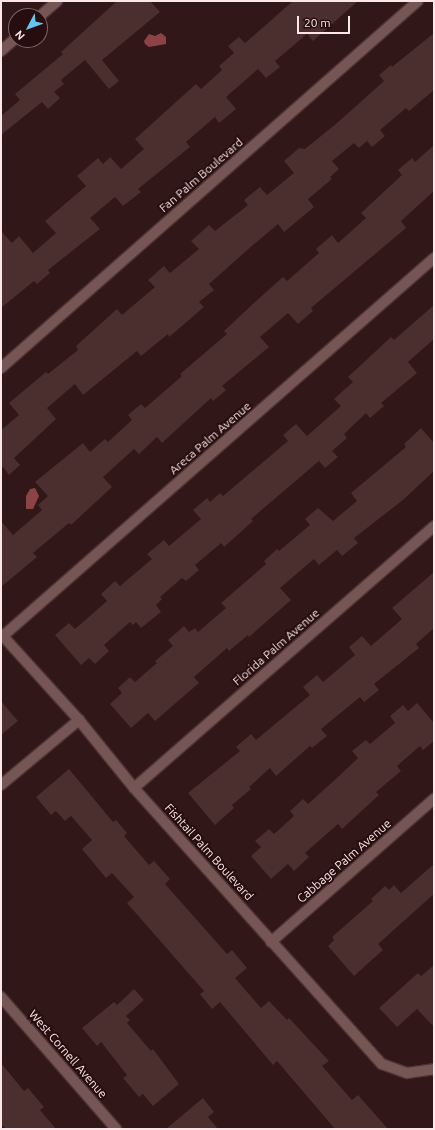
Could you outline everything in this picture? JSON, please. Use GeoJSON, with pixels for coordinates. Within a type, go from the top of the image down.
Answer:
{"type":"FeatureCollection","features":[{"type":"Feature","properties":{"kind":"street"},"geometry":{"type":"LineString","coordinates":[[48,9],[57,1]]}},
{"type":"Feature","properties":{"kind":"street","name":"Fan Palm Boulevard"},"geometry":{"type":"LineString","coordinates":[[1,368],[418,1]]}},
{"type":"Feature","properties":{"kind":"street","name":"Areca Palm Avenue"},"geometry":{"type":"LineString","coordinates":[[2,635],[434,258]]}},
{"type":"Feature","properties":{"kind":"street","name":"Florida Palm Avenue"},"geometry":{"type":"LineString","coordinates":[[134,788],[434,526]]}},
{"type":"Feature","properties":{"kind":"street","name":"Fishtail Palm Boulevard"},"geometry":{"type":"LineString","coordinates":[[2,635],[78,720],[134,788],[382,1064],[407,1073],[434,1069]]}},
{"type":"Feature","properties":{"kind":"street"},"geometry":{"type":"LineString","coordinates":[[1,785],[78,720]]}},
{"type":"Feature","properties":{"kind":"street","name":"Cabbage Palm Avenue"},"geometry":{"type":"LineString","coordinates":[[271,942],[434,799]]}},
{"type":"Feature","properties":{"kind":"street","name":"West Cornell Avenue"},"geometry":{"type":"LineString","coordinates":[[1,997],[116,1129]]}},
{"type":"Feature","properties":{"kind":"shaded area"},"geometry":{"type":"Polygon","coordinates":[[[161,33],[166,37],[166,44],[149,47],[145,44],[144,41],[149,34],[155,36],[161,33]]]}},
{"type":"Feature","properties":{"kind":"shaded area"},"geometry":{"type":"Polygon","coordinates":[[[35,488],[39,496],[33,509],[26,509],[26,496],[30,489],[35,488]]]}},
{"type":"Feature","properties":{"kind":"building"},"geometry":{"type":"Polygon","coordinates":[[[117,1],[150,1],[160,12],[102,60],[119,81],[109,89],[85,60],[61,80],[64,84],[54,92],[60,98],[48,109],[42,102],[1,135],[1,116],[20,100],[15,94],[63,54],[61,52],[117,1]]]}},
{"type":"Feature","properties":{"kind":"building"},"geometry":{"type":"Polygon","coordinates":[[[293,1],[358,1],[313,41],[307,34],[275,61],[280,67],[266,78],[258,69],[226,97],[236,109],[219,123],[215,117],[186,142],[190,147],[138,189],[141,192],[123,206],[115,197],[90,218],[100,229],[48,270],[50,273],[37,284],[34,281],[1,308],[1,231],[12,243],[19,236],[33,253],[56,233],[45,221],[86,186],[77,176],[98,158],[103,164],[110,157],[121,169],[144,149],[135,139],[196,84],[201,89],[222,70],[219,66],[234,53],[228,46],[239,37],[245,43],[293,1]]]}},
{"type":"Feature","properties":{"kind":"building"},"geometry":{"type":"Polygon","coordinates":[[[434,33],[434,90],[409,111],[406,108],[380,130],[385,136],[372,147],[367,141],[359,148],[354,143],[332,161],[339,169],[330,177],[332,179],[308,199],[314,207],[284,232],[278,224],[209,284],[214,290],[199,302],[204,307],[169,337],[168,334],[141,356],[137,351],[83,395],[75,384],[47,408],[56,419],[14,458],[20,465],[9,475],[3,467],[1,469],[1,430],[19,415],[9,403],[46,372],[48,374],[78,350],[76,346],[117,309],[122,315],[155,287],[148,280],[164,266],[170,273],[199,249],[191,241],[209,225],[215,231],[248,205],[244,200],[260,187],[267,195],[294,173],[284,161],[299,148],[305,149],[337,123],[384,81],[379,75],[391,65],[392,67],[434,33]]]}},
{"type":"Feature","properties":{"kind":"building"},"geometry":{"type":"Polygon","coordinates":[[[434,145],[434,191],[401,221],[406,228],[311,308],[313,311],[298,324],[288,313],[260,337],[269,347],[222,386],[226,390],[213,401],[211,398],[162,443],[157,437],[139,454],[134,449],[103,477],[112,487],[71,525],[69,523],[33,553],[37,557],[1,587],[1,521],[13,535],[42,510],[38,505],[48,496],[35,482],[83,443],[90,452],[105,439],[108,442],[132,420],[128,415],[141,404],[145,408],[182,376],[180,374],[227,334],[224,331],[283,277],[287,281],[319,253],[316,249],[332,235],[338,243],[366,218],[361,213],[402,175],[398,170],[412,158],[415,162],[434,145]]]}},
{"type":"Feature","properties":{"kind":"building"},"geometry":{"type":"Polygon","coordinates":[[[434,305],[434,339],[408,362],[417,373],[381,403],[384,406],[370,418],[366,413],[344,434],[347,438],[332,451],[338,457],[325,468],[319,461],[251,519],[253,521],[224,547],[221,543],[195,565],[199,570],[186,581],[182,578],[160,597],[162,599],[156,605],[161,612],[141,628],[136,622],[133,625],[130,622],[104,645],[109,651],[95,664],[89,658],[81,665],[55,635],[69,623],[75,629],[107,601],[101,594],[115,581],[120,586],[152,559],[147,554],[164,540],[169,546],[201,519],[193,510],[207,498],[210,502],[220,493],[223,496],[288,441],[283,435],[296,424],[307,436],[341,406],[334,399],[353,382],[348,377],[391,337],[394,340],[434,305]]]}},
{"type":"Feature","properties":{"kind":"building"},"geometry":{"type":"Polygon","coordinates":[[[421,428],[434,443],[434,471],[403,500],[354,538],[358,543],[342,556],[337,550],[319,565],[314,559],[280,588],[291,600],[249,637],[248,635],[229,651],[227,648],[194,677],[199,683],[155,721],[148,713],[131,728],[110,704],[122,693],[118,688],[130,677],[135,682],[157,663],[155,661],[173,646],[168,640],[184,626],[189,632],[195,628],[198,632],[226,608],[221,603],[266,564],[264,561],[277,549],[279,551],[310,525],[305,519],[318,508],[333,521],[357,501],[351,493],[406,447],[404,444],[421,428]]]}},
{"type":"Feature","properties":{"kind":"building"},"geometry":{"type":"Polygon","coordinates":[[[434,572],[434,628],[416,644],[419,648],[374,684],[379,690],[364,702],[360,697],[321,729],[327,736],[312,748],[310,746],[276,776],[270,768],[249,787],[251,789],[232,805],[234,808],[215,825],[188,793],[240,751],[236,747],[251,734],[256,740],[310,695],[303,687],[317,675],[323,682],[355,655],[349,647],[362,636],[371,646],[402,619],[392,608],[434,572]]]}},
{"type":"Feature","properties":{"kind":"building"},"geometry":{"type":"Polygon","coordinates":[[[1,701],[18,721],[1,735],[1,701]]]}},
{"type":"Feature","properties":{"kind":"building"},"geometry":{"type":"Polygon","coordinates":[[[417,703],[434,723],[434,741],[423,750],[420,746],[397,766],[401,771],[376,792],[379,795],[342,829],[338,824],[305,853],[309,857],[294,871],[288,864],[271,879],[251,856],[261,847],[255,841],[269,829],[274,834],[294,816],[290,811],[303,799],[308,804],[338,777],[358,758],[352,751],[366,740],[370,744],[395,723],[390,716],[403,705],[408,711],[417,703]]]}},
{"type":"Feature","properties":{"kind":"building"},"geometry":{"type":"Polygon","coordinates":[[[69,769],[113,822],[116,820],[127,833],[124,836],[149,865],[154,861],[170,879],[165,884],[227,954],[232,950],[247,968],[235,978],[261,1008],[269,1001],[287,1020],[289,1018],[329,1061],[322,1066],[352,1100],[358,1095],[388,1129],[335,1129],[277,1061],[273,1065],[220,1002],[212,1009],[200,994],[204,991],[127,903],[134,897],[112,873],[106,878],[82,849],[92,840],[71,816],[65,821],[56,811],[51,815],[36,797],[69,769]]]}},
{"type":"Feature","properties":{"kind":"building"},"geometry":{"type":"Polygon","coordinates":[[[434,864],[434,894],[378,944],[383,950],[354,976],[328,946],[334,940],[332,937],[373,901],[371,899],[385,886],[389,890],[394,885],[401,893],[434,864]]]}},
{"type":"Feature","properties":{"kind":"building"},"geometry":{"type":"Polygon","coordinates":[[[434,965],[434,1027],[417,1009],[397,1027],[379,1008],[418,973],[421,976],[434,965]]]}},
{"type":"Feature","properties":{"kind":"building"},"geometry":{"type":"Polygon","coordinates":[[[134,989],[144,1000],[126,1016],[130,1020],[127,1023],[151,1051],[153,1049],[179,1084],[153,1106],[143,1094],[139,1097],[123,1078],[127,1075],[101,1042],[97,1046],[82,1028],[114,1002],[117,1005],[134,989]]]}},
{"type":"Feature","properties":{"kind":"building"},"geometry":{"type":"Polygon","coordinates":[[[1,1063],[24,1091],[28,1088],[44,1107],[40,1110],[56,1129],[6,1129],[1,1124],[1,1063]]]}},
{"type":"Feature","properties":{"kind":"building"},"geometry":{"type":"Polygon","coordinates":[[[203,1098],[214,1112],[208,1117],[218,1129],[166,1129],[203,1098]]]}}]}
